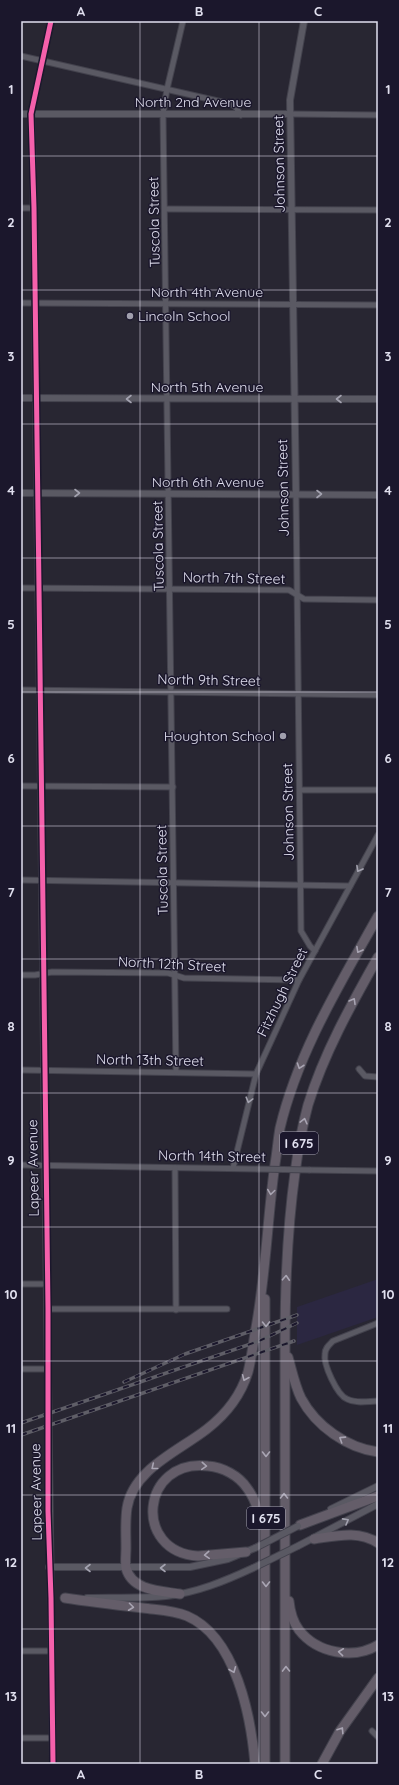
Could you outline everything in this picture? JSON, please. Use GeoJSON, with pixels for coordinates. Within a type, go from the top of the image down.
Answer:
{"type":"FeatureCollection","features":[{"type":"Feature","properties":{"kind":"highway","name":"I 675"},"geometry":{"type":"LineString","coordinates":[[265,1764],[265,1271],[268,1212],[279,1136],[290,1094],[302,1059],[320,1022],[378,916]]}},
{"type":"Feature","properties":{"kind":"highway","name":"I 675"},"geometry":{"type":"LineString","coordinates":[[285,1764],[285,1345],[289,1222],[300,1140],[309,1104],[332,1043],[345,1016],[378,957]]}},
{"type":"Feature","properties":{"kind":"highway"},"geometry":{"type":"LineString","coordinates":[[180,1594],[142,1587],[132,1578],[126,1568],[127,1508],[133,1492],[140,1480],[158,1464],[220,1418],[230,1407],[240,1390],[248,1372],[265,1271]]}},
{"type":"Feature","properties":{"kind":"highway"},"geometry":{"type":"LineString","coordinates":[[285,1345],[296,1386],[302,1399],[318,1421],[344,1441],[359,1448],[378,1452]]}},
{"type":"Feature","properties":{"kind":"highway"},"geometry":{"type":"LineString","coordinates":[[246,1552],[198,1556],[174,1549],[164,1541],[154,1522],[152,1511],[154,1497],[161,1484],[169,1476],[183,1467],[203,1465],[222,1469],[231,1474],[247,1488],[253,1498],[266,1532]]}},
{"type":"Feature","properties":{"kind":"highway"},"geometry":{"type":"LineString","coordinates":[[299,1526],[378,1496]]}},
{"type":"Feature","properties":{"kind":"highway"},"geometry":{"type":"LineString","coordinates":[[314,1539],[346,1534],[359,1535],[378,1543]]}},
{"type":"Feature","properties":{"kind":"highway"},"geometry":{"type":"LineString","coordinates":[[284,1577],[291,1612],[299,1630],[312,1642],[324,1649],[338,1653],[365,1651],[378,1645]]}},
{"type":"Feature","properties":{"kind":"highway"},"geometry":{"type":"LineString","coordinates":[[65,1598],[164,1610],[186,1616],[208,1629],[223,1648],[236,1679],[250,1724],[255,1764]]}},
{"type":"Feature","properties":{"kind":"highway"},"geometry":{"type":"LineString","coordinates":[[322,1764],[340,1731],[378,1678]]}},
{"type":"Feature","properties":{"kind":"street","name":"Lapeer Avenue"},"geometry":{"type":"LineString","coordinates":[[51,21],[31,114],[34,208],[38,493],[48,1309],[47,1369],[49,1568],[51,1598],[53,1764]]}},
{"type":"Feature","properties":{"kind":"street","name":"Tuscola Street"},"geometry":{"type":"LineString","coordinates":[[176,1072],[170,494],[166,304],[166,209],[163,114],[167,89],[183,21]]}},
{"type":"Feature","properties":{"kind":"street","name":"Johnson Street"},"geometry":{"type":"LineString","coordinates":[[304,21],[292,84],[290,114],[301,931],[310,946],[315,950]]}},
{"type":"Feature","properties":{"kind":"street"},"geometry":{"type":"LineString","coordinates":[[21,56],[231,104],[235,106],[241,115]]}},
{"type":"Feature","properties":{"kind":"street","name":"North 2nd Avenue"},"geometry":{"type":"LineString","coordinates":[[21,114],[378,115]]}},
{"type":"Feature","properties":{"kind":"street"},"geometry":{"type":"LineString","coordinates":[[21,208],[34,208]]}},
{"type":"Feature","properties":{"kind":"street"},"geometry":{"type":"LineString","coordinates":[[166,209],[378,210]]}},
{"type":"Feature","properties":{"kind":"street","name":"North 4th Avenue"},"geometry":{"type":"LineString","coordinates":[[21,303],[378,305]]}},
{"type":"Feature","properties":{"kind":"street","name":"North 5th Avenue"},"geometry":{"type":"LineString","coordinates":[[21,398],[378,400]]}},
{"type":"Feature","properties":{"kind":"street","name":"North 6th Avenue"},"geometry":{"type":"LineString","coordinates":[[21,493],[378,495]]}},
{"type":"Feature","properties":{"kind":"street","name":"North 7th Street"},"geometry":{"type":"LineString","coordinates":[[21,588],[289,590],[304,599],[378,600]]}},
{"type":"Feature","properties":{"kind":"street","name":"North 9th Street"},"geometry":{"type":"LineString","coordinates":[[21,690],[378,696]]}},
{"type":"Feature","properties":{"kind":"street"},"geometry":{"type":"LineString","coordinates":[[21,786],[173,787]]}},
{"type":"Feature","properties":{"kind":"street"},"geometry":{"type":"LineString","coordinates":[[300,790],[378,790]]}},
{"type":"Feature","properties":{"kind":"street","name":"Fitzhugh Street"},"geometry":{"type":"LineString","coordinates":[[233,1168],[256,1074],[299,980],[378,835]]}},
{"type":"Feature","properties":{"kind":"street"},"geometry":{"type":"LineString","coordinates":[[21,880],[350,886]]}},
{"type":"Feature","properties":{"kind":"street","name":"North 12th Street"},"geometry":{"type":"LineString","coordinates":[[21,974],[35,975],[43,972],[168,973],[184,978],[299,980]]}},
{"type":"Feature","properties":{"kind":"street"},"geometry":{"type":"LineString","coordinates":[[359,1069],[365,1076],[378,1077]]}},
{"type":"Feature","properties":{"kind":"street","name":"North 13th Street"},"geometry":{"type":"LineString","coordinates":[[21,1070],[256,1074]]}},
{"type":"Feature","properties":{"kind":"street","name":"North 14th Street"},"geometry":{"type":"LineString","coordinates":[[21,1165],[378,1171]]}},
{"type":"Feature","properties":{"kind":"street"},"geometry":{"type":"LineString","coordinates":[[175,1168],[176,1310]]}},
{"type":"Feature","properties":{"kind":"street"},"geometry":{"type":"LineString","coordinates":[[21,1284],[47,1284]]}},
{"type":"Feature","properties":{"kind":"street"},"geometry":{"type":"LineString","coordinates":[[48,1309],[228,1309]]}},
{"type":"Feature","properties":{"kind":"street"},"geometry":{"type":"LineString","coordinates":[[378,1323],[333,1341],[325,1350],[325,1361],[342,1396],[350,1401],[378,1401]]}},
{"type":"Feature","properties":{"kind":"street"},"geometry":{"type":"LineString","coordinates":[[21,1369],[47,1369]]}},
{"type":"Feature","properties":{"kind":"street"},"geometry":{"type":"LineString","coordinates":[[49,1568],[203,1566],[228,1559],[255,1548],[378,1486]]}},
{"type":"Feature","properties":{"kind":"street"},"geometry":{"type":"LineString","coordinates":[[51,1598],[147,1598],[180,1594],[227,1580],[314,1539],[378,1504]]}},
{"type":"Feature","properties":{"kind":"street"},"geometry":{"type":"LineString","coordinates":[[21,1651],[52,1651]]}},
{"type":"Feature","properties":{"kind":"street"},"geometry":{"type":"LineString","coordinates":[[372,1731],[378,1736]]}},
{"type":"Feature","properties":{"kind":"street"},"geometry":{"type":"LineString","coordinates":[[21,1738],[52,1738]]}},
{"type":"Feature","properties":{"kind":"shaded area"},"geometry":{"type":"Polygon","coordinates":[[[378,1279],[378,1317],[297,1345],[297,1307],[378,1279]]]}},
{"type":"Feature","properties":{"kind":"railway"},"geometry":{"type":"LineString","coordinates":[[124,1382],[185,1354],[297,1315]]}},
{"type":"Feature","properties":{"kind":"railway"},"geometry":{"type":"LineString","coordinates":[[21,1423],[259,1341],[297,1323]]}},
{"type":"Feature","properties":{"kind":"railway"},"geometry":{"type":"LineString","coordinates":[[21,1435],[294,1341]]}},
{"type":"Feature","properties":{"kind":"cycle path"},"geometry":{"type":"LineString","coordinates":[[51,21],[31,114],[34,208],[48,1309],[48,1511],[51,1598],[53,1764]]}},
{"type":"Feature","properties":{"kind":"place","name":"Lincoln School"},"geometry":{"type":"Point","coordinates":[130,316]}},
{"type":"Feature","properties":{"kind":"place","name":"Houghton School"},"geometry":{"type":"Point","coordinates":[283,736]}}]}
